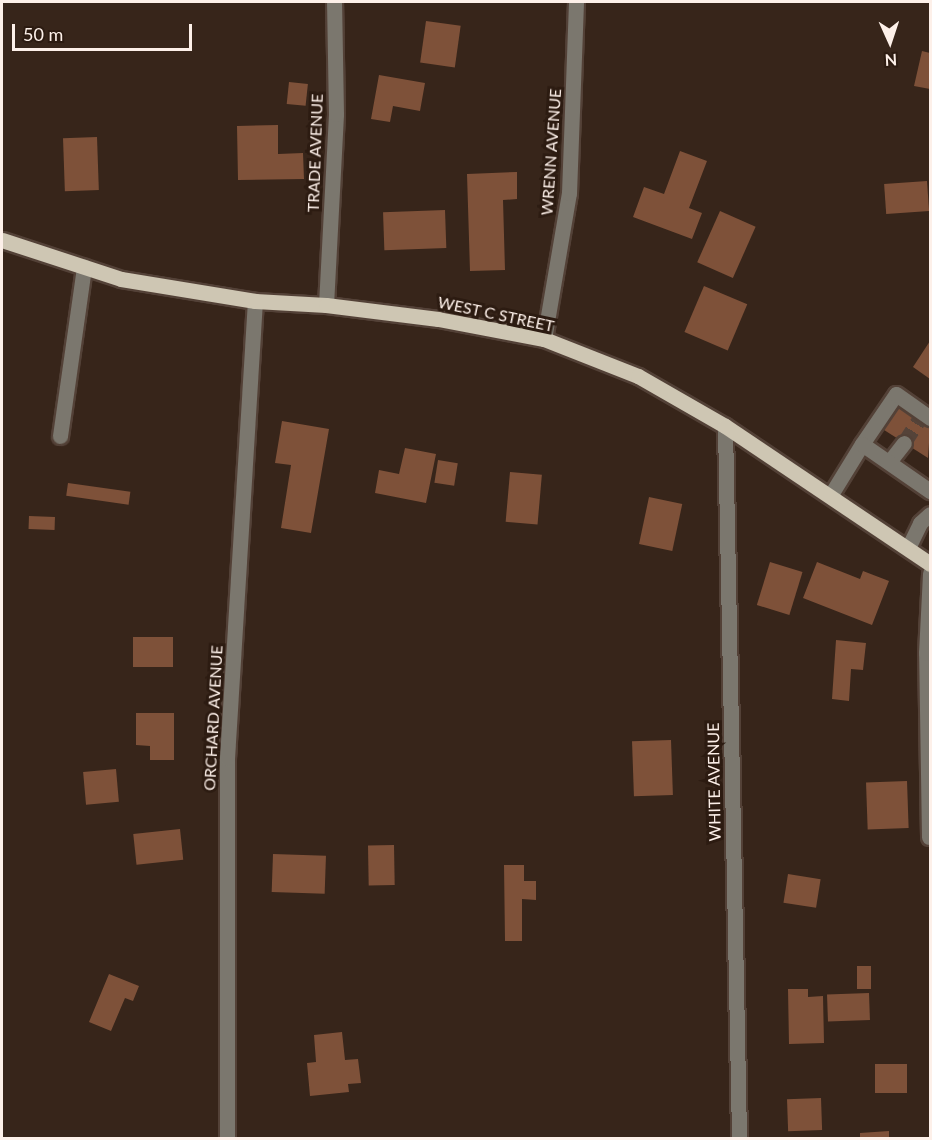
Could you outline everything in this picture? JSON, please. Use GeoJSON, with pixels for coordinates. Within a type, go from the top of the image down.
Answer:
{"type":"FeatureCollection","features":[{"type":"Feature","properties":{"kind":"main road","name":"WEST C STREET"},"geometry":{"type":"LineString","coordinates":[[2,240],[121,279],[255,301],[326,305],[438,319],[544,339],[638,376],[726,426],[930,564]]}},
{"type":"Feature","properties":{"kind":"street","name":"TRADE AVENUE"},"geometry":{"type":"LineString","coordinates":[[326,305],[336,114],[334,2]]}},
{"type":"Feature","properties":{"kind":"street","name":"WRENN AVENUE"},"geometry":{"type":"LineString","coordinates":[[544,339],[569,193],[576,2]]}},
{"type":"Feature","properties":{"kind":"street"},"geometry":{"type":"LineString","coordinates":[[60,436],[84,267]]}},
{"type":"Feature","properties":{"kind":"street","name":"ORCHARD AVENUE"},"geometry":{"type":"LineString","coordinates":[[226,1138],[227,758],[255,301]]}},
{"type":"Feature","properties":{"kind":"street"},"geometry":{"type":"LineString","coordinates":[[830,496],[896,394],[924,417]]}},
{"type":"Feature","properties":{"kind":"street","name":"WHITE AVENUE"},"geometry":{"type":"LineString","coordinates":[[726,426],[740,1138]]}},
{"type":"Feature","properties":{"kind":"street"},"geometry":{"type":"LineString","coordinates":[[890,462],[904,443]]}},
{"type":"Feature","properties":{"kind":"street"},"geometry":{"type":"LineString","coordinates":[[862,444],[930,488]]}},
{"type":"Feature","properties":{"kind":"street"},"geometry":{"type":"LineString","coordinates":[[908,548],[920,523],[930,514]]}},
{"type":"Feature","properties":{"kind":"street"},"geometry":{"type":"LineString","coordinates":[[929,837],[926,652],[930,573]]}},
{"type":"Feature","properties":{"kind":"building"},"geometry":{"type":"Polygon","coordinates":[[[426,21],[461,26],[455,67],[420,63],[426,21]]]}},
{"type":"Feature","properties":{"kind":"building"},"geometry":{"type":"Polygon","coordinates":[[[922,51],[930,53],[930,89],[914,86],[922,51]]]}},
{"type":"Feature","properties":{"kind":"building"},"geometry":{"type":"Polygon","coordinates":[[[379,75],[425,83],[420,111],[393,106],[390,122],[371,119],[379,75]]]}},
{"type":"Feature","properties":{"kind":"building"},"geometry":{"type":"Polygon","coordinates":[[[289,82],[308,84],[306,106],[287,104],[289,82]]]}},
{"type":"Feature","properties":{"kind":"building"},"geometry":{"type":"Polygon","coordinates":[[[278,125],[278,154],[303,153],[304,179],[238,180],[237,126],[278,125]]]}},
{"type":"Feature","properties":{"kind":"building"},"geometry":{"type":"Polygon","coordinates":[[[97,137],[99,190],[65,191],[63,138],[97,137]]]}},
{"type":"Feature","properties":{"kind":"building"},"geometry":{"type":"Polygon","coordinates":[[[680,151],[707,161],[689,208],[702,213],[692,239],[633,217],[644,187],[664,194],[680,151]]]}},
{"type":"Feature","properties":{"kind":"building"},"geometry":{"type":"Polygon","coordinates":[[[517,172],[517,199],[503,200],[505,270],[470,271],[467,174],[517,172]]]}},
{"type":"Feature","properties":{"kind":"building"},"geometry":{"type":"Polygon","coordinates":[[[927,181],[929,211],[886,214],[884,184],[927,181]]]}},
{"type":"Feature","properties":{"kind":"building"},"geometry":{"type":"Polygon","coordinates":[[[445,210],[446,248],[384,250],[383,212],[445,210]]]}},
{"type":"Feature","properties":{"kind":"building"},"geometry":{"type":"Polygon","coordinates":[[[720,211],[756,227],[733,278],[697,262],[720,211]]]}},
{"type":"Feature","properties":{"kind":"building"},"geometry":{"type":"Polygon","coordinates":[[[704,286],[747,304],[728,350],[684,332],[704,286]]]}},
{"type":"Feature","properties":{"kind":"building"},"geometry":{"type":"Polygon","coordinates":[[[930,341],[930,379],[913,367],[930,341]]]}},
{"type":"Feature","properties":{"kind":"building"},"geometry":{"type":"Polygon","coordinates":[[[896,405],[930,428],[928,458],[881,428],[896,405]]]}},
{"type":"Feature","properties":{"kind":"building"},"geometry":{"type":"Polygon","coordinates":[[[282,421],[329,429],[311,533],[281,528],[291,465],[275,463],[282,421]]]}},
{"type":"Feature","properties":{"kind":"building"},"geometry":{"type":"Polygon","coordinates":[[[405,448],[436,454],[426,503],[375,493],[379,470],[399,474],[405,448]]]}},
{"type":"Feature","properties":{"kind":"building"},"geometry":{"type":"Polygon","coordinates":[[[438,460],[458,463],[454,486],[434,483],[438,460]]]}},
{"type":"Feature","properties":{"kind":"building"},"geometry":{"type":"Polygon","coordinates":[[[510,472],[542,475],[538,525],[506,522],[510,472]]]}},
{"type":"Feature","properties":{"kind":"building"},"geometry":{"type":"Polygon","coordinates":[[[68,483],[130,492],[129,505],[66,496],[68,483]]]}},
{"type":"Feature","properties":{"kind":"building"},"geometry":{"type":"Polygon","coordinates":[[[649,497],[682,504],[672,551],[639,544],[649,497]]]}},
{"type":"Feature","properties":{"kind":"building"},"geometry":{"type":"Polygon","coordinates":[[[29,516],[55,517],[55,530],[29,529],[29,516]]]}},
{"type":"Feature","properties":{"kind":"building"},"geometry":{"type":"Polygon","coordinates":[[[770,562],[803,572],[789,615],[757,605],[770,562]]]}},
{"type":"Feature","properties":{"kind":"building"},"geometry":{"type":"Polygon","coordinates":[[[817,562],[860,579],[863,571],[889,581],[872,625],[803,598],[817,562]]]}},
{"type":"Feature","properties":{"kind":"building"},"geometry":{"type":"Polygon","coordinates":[[[133,637],[173,637],[173,667],[133,667],[133,637]]]}},
{"type":"Feature","properties":{"kind":"building"},"geometry":{"type":"Polygon","coordinates":[[[836,640],[866,643],[863,670],[851,669],[849,701],[832,699],[836,640]]]}},
{"type":"Feature","properties":{"kind":"building"},"geometry":{"type":"Polygon","coordinates":[[[136,713],[174,713],[174,760],[150,760],[150,746],[136,745],[136,713]]]}},
{"type":"Feature","properties":{"kind":"building"},"geometry":{"type":"Polygon","coordinates":[[[671,740],[673,795],[634,796],[632,741],[671,740]]]}},
{"type":"Feature","properties":{"kind":"building"},"geometry":{"type":"Polygon","coordinates":[[[116,769],[119,802],[86,805],[83,772],[116,769]]]}},
{"type":"Feature","properties":{"kind":"building"},"geometry":{"type":"Polygon","coordinates":[[[907,781],[909,828],[868,829],[866,782],[907,781]]]}},
{"type":"Feature","properties":{"kind":"building"},"geometry":{"type":"Polygon","coordinates":[[[180,829],[183,860],[136,865],[133,834],[180,829]]]}},
{"type":"Feature","properties":{"kind":"building"},"geometry":{"type":"Polygon","coordinates":[[[368,845],[394,845],[395,885],[369,885],[368,845]]]}},
{"type":"Feature","properties":{"kind":"building"},"geometry":{"type":"Polygon","coordinates":[[[273,854],[326,856],[325,894],[272,892],[273,854]]]}},
{"type":"Feature","properties":{"kind":"building"},"geometry":{"type":"Polygon","coordinates":[[[504,865],[524,865],[524,881],[536,881],[536,900],[522,899],[522,941],[505,941],[504,865]]]}},
{"type":"Feature","properties":{"kind":"building"},"geometry":{"type":"Polygon","coordinates":[[[788,874],[821,879],[816,908],[783,903],[788,874]]]}},
{"type":"Feature","properties":{"kind":"building"},"geometry":{"type":"Polygon","coordinates":[[[857,966],[871,966],[871,989],[857,989],[857,966]]]}},
{"type":"Feature","properties":{"kind":"building"},"geometry":{"type":"Polygon","coordinates":[[[109,974],[139,986],[133,1001],[125,998],[111,1031],[89,1022],[109,974]]]}},
{"type":"Feature","properties":{"kind":"building"},"geometry":{"type":"Polygon","coordinates":[[[788,989],[808,989],[808,997],[823,996],[824,1043],[789,1044],[788,989]]]}},
{"type":"Feature","properties":{"kind":"building"},"geometry":{"type":"Polygon","coordinates":[[[869,993],[870,1020],[828,1021],[827,994],[869,993]]]}},
{"type":"Feature","properties":{"kind":"building"},"geometry":{"type":"Polygon","coordinates":[[[342,1032],[345,1060],[358,1059],[361,1083],[348,1084],[349,1092],[310,1096],[307,1063],[316,1062],[314,1035],[342,1032]]]}},
{"type":"Feature","properties":{"kind":"building"},"geometry":{"type":"Polygon","coordinates":[[[875,1064],[907,1064],[907,1093],[875,1093],[875,1064]]]}},
{"type":"Feature","properties":{"kind":"building"},"geometry":{"type":"Polygon","coordinates":[[[821,1098],[822,1130],[788,1131],[787,1099],[821,1098]]]}},
{"type":"Feature","properties":{"kind":"building"},"geometry":{"type":"Polygon","coordinates":[[[889,1131],[889,1138],[860,1138],[860,1133],[889,1131]]]}},
{"type":"Feature","properties":{"kind":"tunnel"},"geometry":{"type":"LineString","coordinates":[[904,443],[919,420]]}}]}
